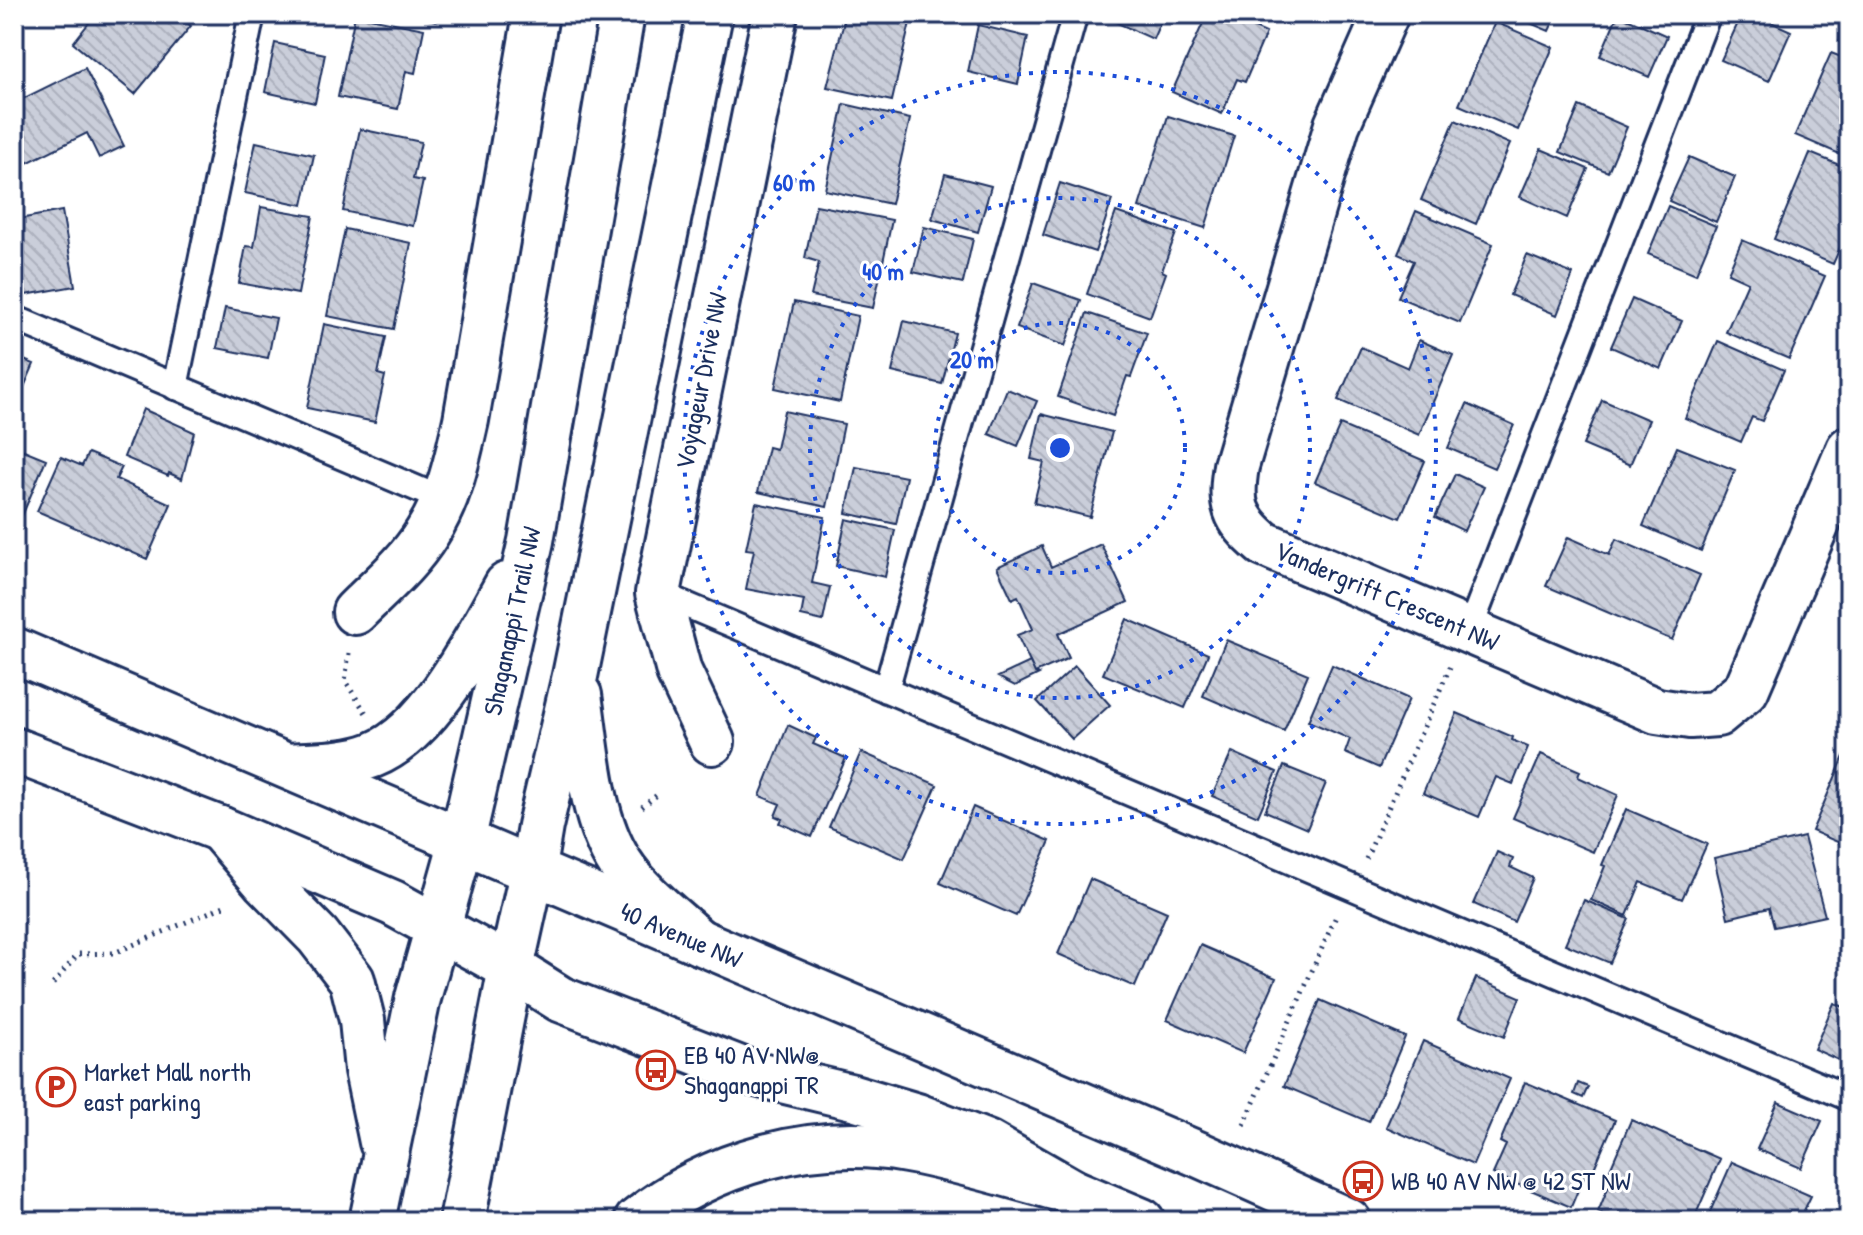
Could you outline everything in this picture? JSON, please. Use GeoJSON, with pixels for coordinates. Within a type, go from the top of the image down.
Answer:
{"type":"FeatureCollection","features":[{"type":"Feature","properties":{"kind":"street"},"geometry":{"type":"LineString","coordinates":[[355,612],[408,559],[427,533],[453,475],[466,420],[536,14]]}},
{"type":"Feature","properties":{"kind":"street","name":"Shaganappi Trail NW"},"geometry":{"type":"LineString","coordinates":[[372,1221],[418,998],[462,841],[531,541],[622,14]]}},
{"type":"Feature","properties":{"kind":"street"},"geometry":{"type":"LineString","coordinates":[[462,1221],[540,826],[575,676],[710,14]]}},
{"type":"Feature","properties":{"kind":"street","name":"Voyageur Drive NW"},"geometry":{"type":"LineString","coordinates":[[712,742],[679,672],[658,593],[775,14]]}},
{"type":"Feature","properties":{"kind":"street","name":"Vandergrift Crescent NW"},"geometry":{"type":"LineString","coordinates":[[1386,14],[1337,125],[1239,454],[1231,492],[1235,512],[1249,531],[1264,544],[1657,711],[1690,716],[1717,714],[1746,690],[1849,449]]}},
{"type":"Feature","properties":{"kind":"street"},"geometry":{"type":"LineString","coordinates":[[288,766],[371,756],[392,746],[419,721],[445,689],[474,644],[531,541]]}},
{"type":"Feature","properties":{"kind":"street","name":"40 Avenue NW"},"geometry":{"type":"LineString","coordinates":[[14,650],[1200,1155],[1348,1221]]}},
{"type":"Feature","properties":{"kind":"street"},"geometry":{"type":"LineString","coordinates":[[575,676],[604,832],[620,863],[642,890],[699,942]]}},
{"type":"Feature","properties":{"kind":"street"},"geometry":{"type":"LineString","coordinates":[[14,750],[220,829],[393,903],[511,968],[560,999],[734,1067],[904,1112],[987,1143],[1073,1192],[1142,1221]]}},
{"type":"Feature","properties":{"kind":"street"},"geometry":{"type":"LineString","coordinates":[[220,829],[265,882],[318,936],[352,980],[362,1020],[367,1070],[385,1159]]}},
{"type":"Feature","properties":{"kind":"street"},"geometry":{"type":"LineString","coordinates":[[637,1221],[693,1183],[728,1167],[783,1153],[833,1145],[905,1150],[1073,1192]]}},
{"type":"Feature","properties":{"kind":"lane"},"geometry":{"type":"LineString","coordinates":[[175,387],[252,14]]}},
{"type":"Feature","properties":{"kind":"lane"},"geometry":{"type":"LineString","coordinates":[[886,690],[1075,14]]}},
{"type":"Feature","properties":{"kind":"lane"},"geometry":{"type":"LineString","coordinates":[[1469,631],[1708,14]]}},
{"type":"Feature","properties":{"kind":"lane"},"geometry":{"type":"LineString","coordinates":[[14,318],[444,500]]}},
{"type":"Feature","properties":{"kind":"lane"},"geometry":{"type":"LineString","coordinates":[[658,593],[1849,1098]]}},
{"type":"Feature","properties":{"kind":"path"},"geometry":{"type":"LineString","coordinates":[[355,612],[345,681],[370,720]]}},
{"type":"Feature","properties":{"kind":"path"},"geometry":{"type":"LineString","coordinates":[[53,984],[78,954],[114,953],[224,906]]}},
{"type":"Feature","properties":{"kind":"building"},"geometry":{"type":"Polygon","coordinates":[[[96,14],[176,14],[191,26],[135,94],[73,43],[96,14]]]}},
{"type":"Feature","properties":{"kind":"building"},"geometry":{"type":"Polygon","coordinates":[[[404,14],[439,14],[437,21],[404,14]]]}},
{"type":"Feature","properties":{"kind":"building"},"geometry":{"type":"Polygon","coordinates":[[[846,14],[894,14],[911,18],[892,101],[827,87],[846,14]]]}},
{"type":"Feature","properties":{"kind":"building"},"geometry":{"type":"Polygon","coordinates":[[[1105,14],[1164,14],[1153,39],[1104,17],[1105,14]]]}},
{"type":"Feature","properties":{"kind":"building"},"geometry":{"type":"Polygon","coordinates":[[[1207,14],[1223,14],[1266,33],[1245,82],[1237,79],[1222,114],[1172,92],[1207,14]]]}},
{"type":"Feature","properties":{"kind":"building"},"geometry":{"type":"Polygon","coordinates":[[[1254,14],[1274,14],[1271,22],[1254,14]]]}},
{"type":"Feature","properties":{"kind":"building"},"geometry":{"type":"Polygon","coordinates":[[[1509,14],[1557,14],[1549,31],[1509,14]]]}},
{"type":"Feature","properties":{"kind":"building"},"geometry":{"type":"Polygon","coordinates":[[[1618,14],[1667,36],[1649,77],[1600,56],[1618,14]]]}},
{"type":"Feature","properties":{"kind":"building"},"geometry":{"type":"Polygon","coordinates":[[[1742,14],[1753,14],[1791,31],[1769,81],[1721,60],[1742,14]]]}},
{"type":"Feature","properties":{"kind":"building"},"geometry":{"type":"Polygon","coordinates":[[[355,15],[424,29],[415,73],[406,71],[398,109],[338,97],[355,15]]]}},
{"type":"Feature","properties":{"kind":"building"},"geometry":{"type":"Polygon","coordinates":[[[1849,19],[1849,46],[1839,42],[1849,19]]]}},
{"type":"Feature","properties":{"kind":"building"},"geometry":{"type":"Polygon","coordinates":[[[1495,22],[1553,47],[1518,130],[1459,105],[1495,22]]]}},
{"type":"Feature","properties":{"kind":"building"},"geometry":{"type":"Polygon","coordinates":[[[978,25],[1028,37],[1018,84],[968,72],[978,25]]]}},
{"type":"Feature","properties":{"kind":"building"},"geometry":{"type":"Polygon","coordinates":[[[275,43],[325,54],[315,103],[265,92],[275,43]]]}},
{"type":"Feature","properties":{"kind":"building"},"geometry":{"type":"Polygon","coordinates":[[[1831,53],[1849,60],[1849,158],[1795,135],[1831,53]]]}},
{"type":"Feature","properties":{"kind":"building"},"geometry":{"type":"Polygon","coordinates":[[[85,68],[124,146],[99,158],[87,133],[27,163],[14,137],[14,103],[85,68]]]}},
{"type":"Feature","properties":{"kind":"building"},"geometry":{"type":"Polygon","coordinates":[[[844,104],[910,119],[891,204],[825,190],[844,104]]]}},
{"type":"Feature","properties":{"kind":"building"},"geometry":{"type":"Polygon","coordinates":[[[1579,106],[1627,127],[1608,172],[1560,152],[1579,106]]]}},
{"type":"Feature","properties":{"kind":"building"},"geometry":{"type":"Polygon","coordinates":[[[1168,116],[1234,136],[1205,228],[1139,207],[1168,116]]]}},
{"type":"Feature","properties":{"kind":"building"},"geometry":{"type":"Polygon","coordinates":[[[1455,120],[1510,144],[1476,224],[1421,200],[1455,120]]]}},
{"type":"Feature","properties":{"kind":"building"},"geometry":{"type":"Polygon","coordinates":[[[360,129],[421,142],[413,179],[423,181],[413,226],[343,211],[360,129]]]}},
{"type":"Feature","properties":{"kind":"building"},"geometry":{"type":"Polygon","coordinates":[[[256,142],[314,155],[303,205],[245,193],[256,142]]]}},
{"type":"Feature","properties":{"kind":"building"},"geometry":{"type":"Polygon","coordinates":[[[1541,149],[1588,169],[1567,218],[1520,197],[1541,149]]]}},
{"type":"Feature","properties":{"kind":"building"},"geometry":{"type":"Polygon","coordinates":[[[1810,153],[1849,169],[1849,227],[1833,264],[1774,239],[1810,153]]]}},
{"type":"Feature","properties":{"kind":"building"},"geometry":{"type":"Polygon","coordinates":[[[1689,157],[1735,177],[1716,222],[1669,201],[1689,157]]]}},
{"type":"Feature","properties":{"kind":"building"},"geometry":{"type":"Polygon","coordinates":[[[945,174],[991,186],[978,232],[932,219],[945,174]]]}},
{"type":"Feature","properties":{"kind":"building"},"geometry":{"type":"Polygon","coordinates":[[[1060,183],[1112,200],[1095,252],[1043,235],[1060,183]]]}},
{"type":"Feature","properties":{"kind":"building"},"geometry":{"type":"Polygon","coordinates":[[[816,205],[892,220],[873,308],[811,296],[819,262],[805,258],[816,205]]]}},
{"type":"Feature","properties":{"kind":"building"},"geometry":{"type":"Polygon","coordinates":[[[1668,206],[1716,226],[1696,274],[1648,254],[1668,206]]]}},
{"type":"Feature","properties":{"kind":"building"},"geometry":{"type":"Polygon","coordinates":[[[261,207],[313,216],[298,294],[239,283],[246,246],[254,247],[261,207]]]}},
{"type":"Feature","properties":{"kind":"building"},"geometry":{"type":"Polygon","coordinates":[[[62,211],[75,286],[25,295],[14,220],[62,211]]]}},
{"type":"Feature","properties":{"kind":"building"},"geometry":{"type":"Polygon","coordinates":[[[1416,211],[1493,244],[1460,323],[1398,297],[1414,261],[1398,254],[1416,211]]]}},
{"type":"Feature","properties":{"kind":"building"},"geometry":{"type":"Polygon","coordinates":[[[1116,212],[1176,233],[1150,317],[1087,294],[1116,212]]]}},
{"type":"Feature","properties":{"kind":"building"},"geometry":{"type":"Polygon","coordinates":[[[924,227],[973,239],[963,283],[913,272],[924,227]]]}},
{"type":"Feature","properties":{"kind":"building"},"geometry":{"type":"Polygon","coordinates":[[[345,229],[411,243],[394,329],[327,316],[345,229]]]}},
{"type":"Feature","properties":{"kind":"building"},"geometry":{"type":"Polygon","coordinates":[[[1742,240],[1825,276],[1789,359],[1726,332],[1748,282],[1728,273],[1742,240]]]}},
{"type":"Feature","properties":{"kind":"building"},"geometry":{"type":"Polygon","coordinates":[[[1527,255],[1573,274],[1557,315],[1510,295],[1527,255]]]}},
{"type":"Feature","properties":{"kind":"building"},"geometry":{"type":"Polygon","coordinates":[[[1033,283],[1081,300],[1065,346],[1017,328],[1033,283]]]}},
{"type":"Feature","properties":{"kind":"building"},"geometry":{"type":"Polygon","coordinates":[[[1632,299],[1682,321],[1661,369],[1611,347],[1632,299]]]}},
{"type":"Feature","properties":{"kind":"building"},"geometry":{"type":"Polygon","coordinates":[[[794,302],[858,316],[840,402],[775,388],[794,302]]]}},
{"type":"Feature","properties":{"kind":"building"},"geometry":{"type":"Polygon","coordinates":[[[225,308],[276,318],[268,358],[217,348],[225,308]]]}},
{"type":"Feature","properties":{"kind":"building"},"geometry":{"type":"Polygon","coordinates":[[[1087,313],[1147,333],[1113,416],[1058,397],[1087,313]]]}},
{"type":"Feature","properties":{"kind":"building"},"geometry":{"type":"Polygon","coordinates":[[[904,321],[955,333],[942,384],[892,372],[904,321]]]}},
{"type":"Feature","properties":{"kind":"building"},"geometry":{"type":"Polygon","coordinates":[[[324,324],[386,337],[378,374],[385,376],[375,422],[307,408],[324,324]]]}},
{"type":"Feature","properties":{"kind":"building"},"geometry":{"type":"Polygon","coordinates":[[[1419,340],[1453,355],[1419,435],[1338,400],[1361,347],[1408,368],[1419,340]]]}},
{"type":"Feature","properties":{"kind":"building"},"geometry":{"type":"Polygon","coordinates":[[[1718,341],[1784,370],[1762,421],[1752,417],[1741,442],[1685,418],[1718,341]]]}},
{"type":"Feature","properties":{"kind":"building"},"geometry":{"type":"Polygon","coordinates":[[[14,356],[34,364],[14,410],[14,356]]]}},
{"type":"Feature","properties":{"kind":"building"},"geometry":{"type":"Polygon","coordinates":[[[1007,389],[1037,401],[1018,446],[989,434],[1007,389]]]}},
{"type":"Feature","properties":{"kind":"building"},"geometry":{"type":"Polygon","coordinates":[[[1602,400],[1649,420],[1630,465],[1583,445],[1602,400]]]}},
{"type":"Feature","properties":{"kind":"building"},"geometry":{"type":"Polygon","coordinates":[[[1467,404],[1514,425],[1494,468],[1448,448],[1467,404]]]}},
{"type":"Feature","properties":{"kind":"building"},"geometry":{"type":"Polygon","coordinates":[[[143,409],[194,432],[182,479],[124,457],[143,409]]]}},
{"type":"Feature","properties":{"kind":"building"},"geometry":{"type":"Polygon","coordinates":[[[784,411],[844,424],[827,507],[758,492],[768,447],[776,449],[784,411]]]}},
{"type":"Feature","properties":{"kind":"building"},"geometry":{"type":"Polygon","coordinates":[[[1041,414],[1112,432],[1090,517],[1034,503],[1044,462],[1031,459],[1041,414]]]}},
{"type":"Feature","properties":{"kind":"building"},"geometry":{"type":"Polygon","coordinates":[[[1340,425],[1425,461],[1400,518],[1315,482],[1340,425]]]}},
{"type":"Feature","properties":{"kind":"building"},"geometry":{"type":"Polygon","coordinates":[[[14,446],[46,459],[22,516],[14,513],[14,446]]]}},
{"type":"Feature","properties":{"kind":"building"},"geometry":{"type":"Polygon","coordinates":[[[1677,447],[1735,470],[1701,551],[1643,526],[1677,447]]]}},
{"type":"Feature","properties":{"kind":"building"},"geometry":{"type":"Polygon","coordinates":[[[88,453],[122,467],[116,479],[171,504],[147,559],[37,511],[61,457],[82,466],[88,453]]]}},
{"type":"Feature","properties":{"kind":"building"},"geometry":{"type":"Polygon","coordinates":[[[856,467],[906,477],[896,524],[846,513],[856,467]]]}},
{"type":"Feature","properties":{"kind":"building"},"geometry":{"type":"Polygon","coordinates":[[[1455,474],[1484,487],[1464,531],[1435,517],[1455,474]]]}},
{"type":"Feature","properties":{"kind":"building"},"geometry":{"type":"Polygon","coordinates":[[[756,503],[825,517],[812,583],[830,587],[823,621],[801,616],[804,600],[746,589],[754,550],[746,549],[756,503]]]}},
{"type":"Feature","properties":{"kind":"building"},"geometry":{"type":"Polygon","coordinates":[[[846,519],[895,530],[885,577],[836,566],[846,519]]]}},
{"type":"Feature","properties":{"kind":"building"},"geometry":{"type":"Polygon","coordinates":[[[1568,537],[1609,555],[1616,539],[1700,575],[1672,640],[1546,586],[1568,537]]]}},
{"type":"Feature","properties":{"kind":"building"},"geometry":{"type":"Polygon","coordinates":[[[1101,544],[1128,602],[1058,634],[1069,658],[1035,673],[1017,635],[1033,629],[1018,596],[1012,599],[997,567],[1042,546],[1051,567],[1101,544]]]}},
{"type":"Feature","properties":{"kind":"building"},"geometry":{"type":"Polygon","coordinates":[[[1127,619],[1208,654],[1185,708],[1103,674],[1127,619]]]}},
{"type":"Feature","properties":{"kind":"building"},"geometry":{"type":"Polygon","coordinates":[[[1226,640],[1308,674],[1284,731],[1203,696],[1226,640]]]}},
{"type":"Feature","properties":{"kind":"building"},"geometry":{"type":"Polygon","coordinates":[[[1030,662],[1035,673],[1039,674],[1015,686],[998,677],[1030,662]]]}},
{"type":"Feature","properties":{"kind":"building"},"geometry":{"type":"Polygon","coordinates":[[[1332,665],[1409,699],[1379,768],[1345,753],[1350,739],[1308,721],[1332,665]]]}},
{"type":"Feature","properties":{"kind":"building"},"geometry":{"type":"Polygon","coordinates":[[[1075,666],[1110,705],[1072,739],[1037,701],[1075,666]]]}},
{"type":"Feature","properties":{"kind":"building"},"geometry":{"type":"Polygon","coordinates":[[[1457,713],[1513,737],[1512,740],[1528,747],[1513,784],[1496,777],[1479,817],[1423,793],[1457,713]]]}},
{"type":"Feature","properties":{"kind":"building"},"geometry":{"type":"Polygon","coordinates":[[[788,725],[816,738],[813,744],[846,758],[812,837],[780,823],[782,819],[775,816],[780,804],[760,796],[788,725]]]}},
{"type":"Feature","properties":{"kind":"building"},"geometry":{"type":"Polygon","coordinates":[[[1849,747],[1849,847],[1812,831],[1849,747]]]}},
{"type":"Feature","properties":{"kind":"building"},"geometry":{"type":"Polygon","coordinates":[[[861,752],[937,785],[904,859],[829,827],[861,752]]]}},
{"type":"Feature","properties":{"kind":"building"},"geometry":{"type":"Polygon","coordinates":[[[1232,752],[1277,772],[1258,816],[1212,796],[1232,752]]]}},
{"type":"Feature","properties":{"kind":"building"},"geometry":{"type":"Polygon","coordinates":[[[1541,754],[1580,771],[1578,777],[1618,795],[1593,852],[1513,818],[1541,754]]]}},
{"type":"Feature","properties":{"kind":"building"},"geometry":{"type":"Polygon","coordinates":[[[1284,766],[1326,783],[1307,829],[1265,811],[1284,766]]]}},
{"type":"Feature","properties":{"kind":"building"},"geometry":{"type":"Polygon","coordinates":[[[973,807],[1050,841],[1016,916],[940,883],[973,807]]]}},
{"type":"Feature","properties":{"kind":"building"},"geometry":{"type":"Polygon","coordinates":[[[1626,809],[1707,844],[1682,899],[1641,882],[1627,916],[1591,900],[1626,809]]]}},
{"type":"Feature","properties":{"kind":"building"},"geometry":{"type":"Polygon","coordinates":[[[1804,837],[1825,916],[1774,927],[1769,908],[1728,918],[1714,858],[1804,837]]]}},
{"type":"Feature","properties":{"kind":"building"},"geometry":{"type":"Polygon","coordinates":[[[1497,852],[1513,859],[1510,867],[1533,878],[1514,922],[1474,904],[1497,852]]]}},
{"type":"Feature","properties":{"kind":"building"},"geometry":{"type":"Polygon","coordinates":[[[1090,879],[1167,912],[1135,987],[1058,954],[1090,879]]]}},
{"type":"Feature","properties":{"kind":"building"},"geometry":{"type":"Polygon","coordinates":[[[1584,900],[1629,919],[1610,963],[1565,944],[1584,900]]]}},
{"type":"Feature","properties":{"kind":"building"},"geometry":{"type":"Polygon","coordinates":[[[1200,945],[1276,978],[1243,1053],[1167,1020],[1200,945]]]}},
{"type":"Feature","properties":{"kind":"building"},"geometry":{"type":"Polygon","coordinates":[[[1476,978],[1520,997],[1504,1037],[1459,1018],[1476,978]]]}},
{"type":"Feature","properties":{"kind":"building"},"geometry":{"type":"Polygon","coordinates":[[[1320,1000],[1405,1037],[1369,1122],[1284,1086],[1320,1000]]]}},
{"type":"Feature","properties":{"kind":"building"},"geometry":{"type":"Polygon","coordinates":[[[1834,1003],[1849,1009],[1849,1065],[1814,1049],[1834,1003]]]}},
{"type":"Feature","properties":{"kind":"building"},"geometry":{"type":"Polygon","coordinates":[[[1423,1041],[1510,1079],[1473,1165],[1386,1127],[1423,1041]]]}},
{"type":"Feature","properties":{"kind":"building"},"geometry":{"type":"Polygon","coordinates":[[[1525,1082],[1615,1120],[1589,1180],[1583,1178],[1571,1207],[1493,1174],[1506,1145],[1500,1142],[1525,1082]]]}},
{"type":"Feature","properties":{"kind":"building"},"geometry":{"type":"Polygon","coordinates":[[[1578,1083],[1588,1087],[1583,1098],[1574,1094],[1578,1083]]]}},
{"type":"Feature","properties":{"kind":"building"},"geometry":{"type":"Polygon","coordinates":[[[1778,1102],[1822,1121],[1801,1168],[1757,1149],[1778,1102]]]}},
{"type":"Feature","properties":{"kind":"building"},"geometry":{"type":"Polygon","coordinates":[[[1631,1120],[1720,1159],[1694,1219],[1688,1216],[1686,1221],[1620,1221],[1598,1212],[1610,1183],[1605,1181],[1631,1120]]]}},
{"type":"Feature","properties":{"kind":"building"},"geometry":{"type":"Polygon","coordinates":[[[1732,1162],[1811,1196],[1799,1221],[1706,1221],[1732,1162]]]}},
{"type":"Feature","properties":{"kind":"place","name":"EB 40 AV NW@ Shaganappi TR"},"geometry":{"type":"Point","coordinates":[656,1070]}},
{"type":"Feature","properties":{"kind":"place","name":"Market Mall north east parking"},"geometry":{"type":"Point","coordinates":[56,1087]}},
{"type":"Feature","properties":{"kind":"place","name":"WB 40 AV NW @ 42 ST NW"},"geometry":{"type":"Point","coordinates":[1363,1181]}}]}
